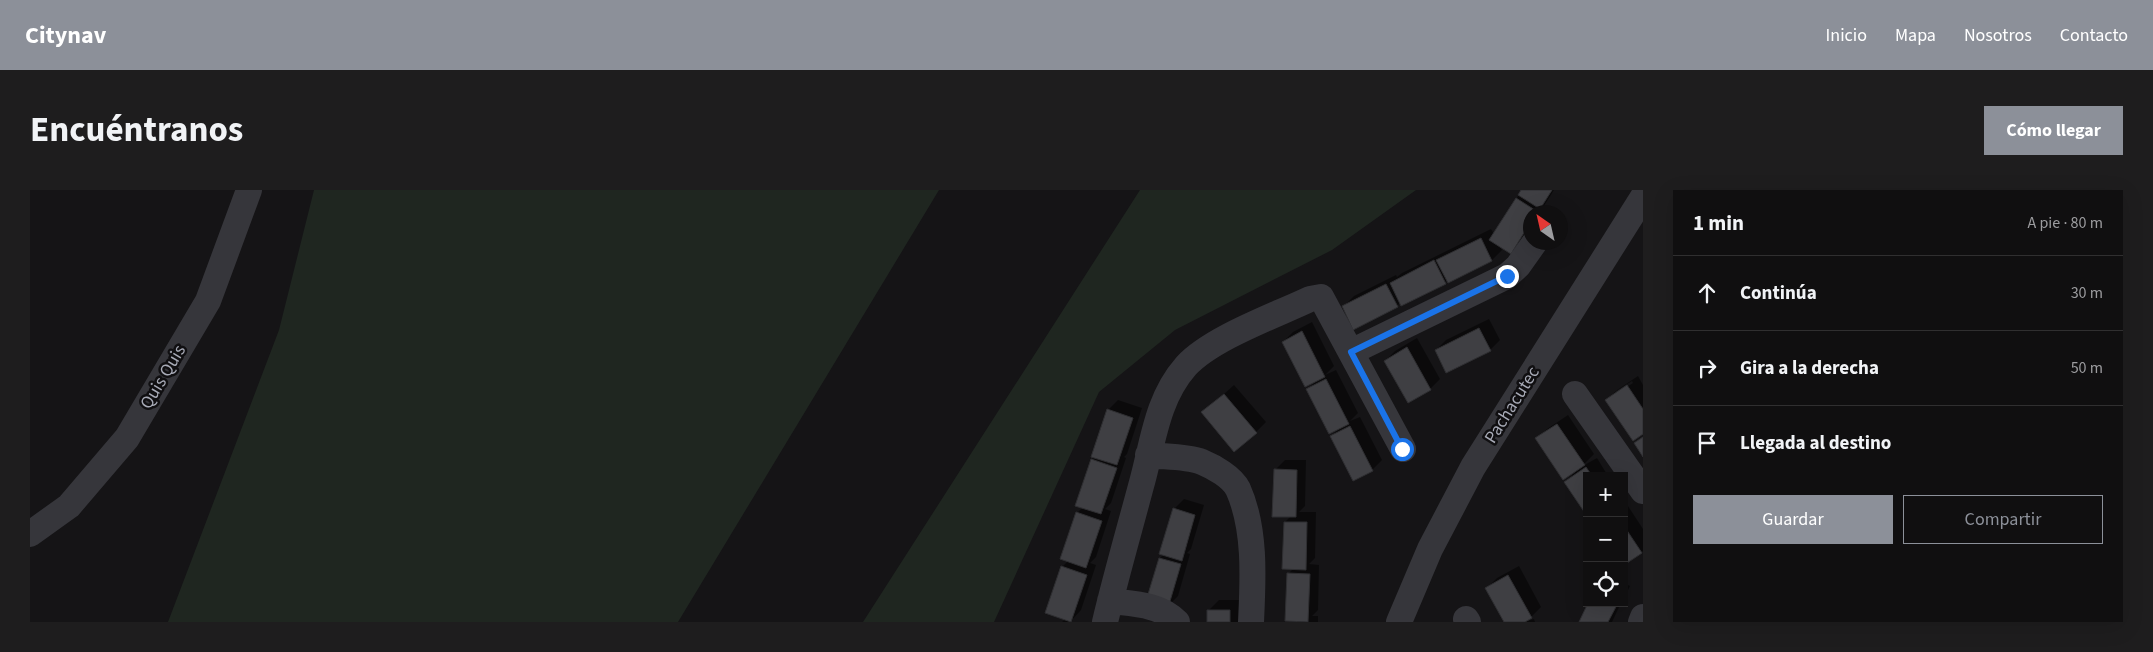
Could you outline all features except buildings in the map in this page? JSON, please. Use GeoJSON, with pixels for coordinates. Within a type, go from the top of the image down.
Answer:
{"type":"FeatureCollection","features":[{"type":"Feature","properties":{"kind":"street","name":"Quis Quis"},"geometry":{"type":"LineString","coordinates":[[30,534],[69,506],[127,438],[208,301],[250,190]]}},
{"type":"Feature","properties":{"kind":"street","name":"Pachacutec"},"geometry":{"type":"LineString","coordinates":[[1399,622],[1430,550],[1473,467],[1643,197]]}},
{"type":"Feature","properties":{"kind":"street"},"geometry":{"type":"LineString","coordinates":[[1351,352],[1507,276],[1518,266],[1529,250]]}},
{"type":"Feature","properties":{"kind":"street"},"geometry":{"type":"LineString","coordinates":[[1177,622],[1168,613],[1151,606],[1108,611],[1154,428],[1167,394],[1187,365],[1218,342],[1310,299],[1321,297],[1402,449]]}},
{"type":"Feature","properties":{"kind":"street"},"geometry":{"type":"LineString","coordinates":[[1575,394],[1643,491]]}},
{"type":"Feature","properties":{"kind":"street"},"geometry":{"type":"LineString","coordinates":[[1148,455],[1201,462],[1222,472],[1237,488],[1246,519],[1254,568],[1251,622]]}},
{"type":"Feature","properties":{"kind":"street"},"geometry":{"type":"LineString","coordinates":[[1641,622],[1643,617]]}},
{"type":"Feature","properties":{"kind":"shaded area"},"geometry":{"type":"Polygon","coordinates":[[[314,190],[939,190],[678,622],[168,622],[279,330],[314,190]]]}},
{"type":"Feature","properties":{"kind":"shaded area"},"geometry":{"type":"Polygon","coordinates":[[[1140,190],[1416,190],[1332,250],[1175,330],[1099,392],[994,622],[863,622],[1140,190]]]}},
{"type":"Feature","properties":{"kind":"route"},"geometry":{"type":"LineString","coordinates":[[1402,449],[1351,352],[1507,276]]}}]}
